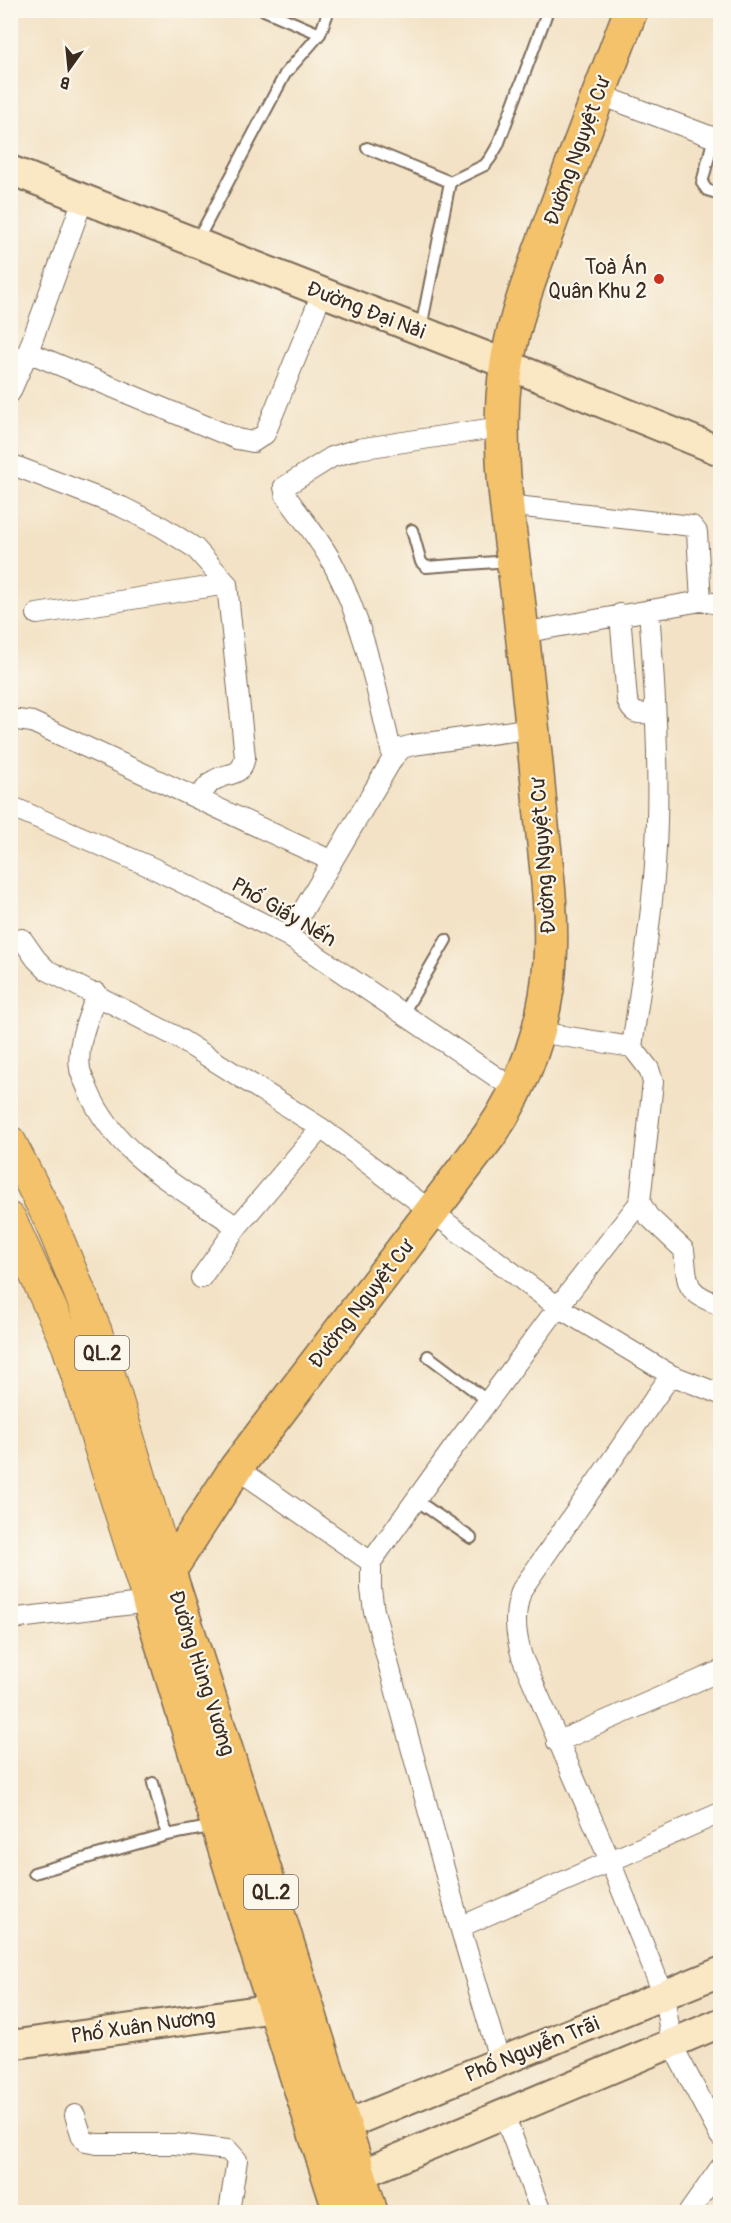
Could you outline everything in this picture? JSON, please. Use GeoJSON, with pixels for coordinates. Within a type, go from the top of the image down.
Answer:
{"type":"FeatureCollection","features":[{"type":"Feature","properties":{"kind":"highway","name":"Đường Nguyệt Cư"},"geometry":{"type":"LineString","coordinates":[[149,1602],[236,1468],[433,1211],[503,1115],[517,1091],[529,1062],[545,997],[550,961],[550,928],[533,728],[507,505],[501,428],[506,364],[514,326],[525,293],[631,10]]}},
{"type":"Feature","properties":{"kind":"highway","name":"Đường Hùng Vương"},"geometry":{"type":"LineString","coordinates":[[169,1572],[371,2212]]}},
{"type":"Feature","properties":{"kind":"highway","name":"Đường Hùng Vương"},"geometry":{"type":"LineString","coordinates":[[149,1602],[340,2212]]}},
{"type":"Feature","properties":{"kind":"main road","name":"Đường Hùng Vương"},"geometry":{"type":"LineString","coordinates":[[10,1143],[50,1220],[96,1332],[169,1572]]}},
{"type":"Feature","properties":{"kind":"main road","name":"Đường Hùng Vương"},"geometry":{"type":"LineString","coordinates":[[10,1219],[68,1346],[149,1602]]}},
{"type":"Feature","properties":{"kind":"street"},"geometry":{"type":"LineString","coordinates":[[598,94],[717,138]]}},
{"type":"Feature","properties":{"kind":"street","name":"Đường Đại Nải"},"geometry":{"type":"LineString","coordinates":[[10,170],[506,364],[720,451]]}},
{"type":"Feature","properties":{"kind":"street"},"geometry":{"type":"LineString","coordinates":[[10,393],[28,352],[83,199]]}},
{"type":"Feature","properties":{"kind":"street"},"geometry":{"type":"LineString","coordinates":[[28,352],[237,439],[253,442],[266,434],[322,293]]}},
{"type":"Feature","properties":{"kind":"street"},"geometry":{"type":"LineString","coordinates":[[393,758],[365,639],[352,603],[334,566],[286,496],[284,488],[332,457],[358,449],[501,428]]}},
{"type":"Feature","properties":{"kind":"street"},"geometry":{"type":"LineString","coordinates":[[10,465],[122,507],[162,527],[195,548],[227,584],[245,757],[243,766],[236,772],[212,782],[198,799]]}},
{"type":"Feature","properties":{"kind":"street"},"geometry":{"type":"LineString","coordinates":[[507,505],[692,526],[697,532],[711,603],[620,614],[522,633]]}},
{"type":"Feature","properties":{"kind":"street"},"geometry":{"type":"LineString","coordinates":[[37,615],[227,584]]}},
{"type":"Feature","properties":{"kind":"street"},"geometry":{"type":"LineString","coordinates":[[632,1047],[649,927],[656,848],[653,656],[649,610]]}},
{"type":"Feature","properties":{"kind":"street"},"geometry":{"type":"LineString","coordinates":[[620,614],[627,700],[630,710],[636,713],[654,713]]}},
{"type":"Feature","properties":{"kind":"street"},"geometry":{"type":"LineString","coordinates":[[10,719],[32,722],[332,861]]}},
{"type":"Feature","properties":{"kind":"street"},"geometry":{"type":"LineString","coordinates":[[288,936],[393,758],[402,748],[533,728]]}},
{"type":"Feature","properties":{"kind":"street","name":"Phố Giấy Nến"},"geometry":{"type":"LineString","coordinates":[[10,806],[153,868],[288,936],[517,1091]]}},
{"type":"Feature","properties":{"kind":"street"},"geometry":{"type":"LineString","coordinates":[[22,939],[47,970],[97,993],[175,1036],[321,1128],[558,1307],[670,1375],[720,1394]]}},
{"type":"Feature","properties":{"kind":"street"},"geometry":{"type":"LineString","coordinates":[[97,993],[81,1040],[80,1069],[94,1103],[113,1134],[144,1164],[237,1227]]}},
{"type":"Feature","properties":{"kind":"street"},"geometry":{"type":"LineString","coordinates":[[501,2062],[460,1927],[374,1611],[371,1562],[558,1307],[640,1202],[653,1082],[649,1069],[632,1047],[537,1032]]}},
{"type":"Feature","properties":{"kind":"street"},"geometry":{"type":"LineString","coordinates":[[201,1278],[237,1227],[321,1128]]}},
{"type":"Feature","properties":{"kind":"street"},"geometry":{"type":"LineString","coordinates":[[640,1202],[648,1216],[684,1250],[685,1277],[690,1288],[708,1301],[720,1305]]}},
{"type":"Feature","properties":{"kind":"street"},"geometry":{"type":"LineString","coordinates":[[670,1375],[522,1589],[516,1605],[515,1624],[522,1657],[610,1861],[664,1996],[672,2045],[720,2136]]}},
{"type":"Feature","properties":{"kind":"street"},"geometry":{"type":"LineString","coordinates":[[236,1468],[371,1562]]}},
{"type":"Feature","properties":{"kind":"street"},"geometry":{"type":"LineString","coordinates":[[10,1619],[149,1602]]}},
{"type":"Feature","properties":{"kind":"street"},"geometry":{"type":"LineString","coordinates":[[557,1742],[720,1671]]}},
{"type":"Feature","properties":{"kind":"street"},"geometry":{"type":"LineString","coordinates":[[460,1927],[720,1813]]}},
{"type":"Feature","properties":{"kind":"street","name":"Phố Nguyễn Trãi"},"geometry":{"type":"LineString","coordinates":[[344,2126],[720,1972]]}},
{"type":"Feature","properties":{"kind":"street","name":"Phố Xuân Nương"},"geometry":{"type":"LineString","coordinates":[[10,2045],[275,2008]]}},
{"type":"Feature","properties":{"kind":"street"},"geometry":{"type":"LineString","coordinates":[[359,2175],[720,2023]]}},
{"type":"Feature","properties":{"kind":"street"},"geometry":{"type":"LineString","coordinates":[[75,2115],[82,2137],[86,2142],[175,2144],[228,2150],[237,2160],[229,2212]]}},
{"type":"Feature","properties":{"kind":"street"},"geometry":{"type":"LineString","coordinates":[[504,2115],[541,2212]]}},
{"type":"Feature","properties":{"kind":"street"},"geometry":{"type":"LineString","coordinates":[[689,2212],[720,2168]]}},
{"type":"Feature","properties":{"kind":"lane"},"geometry":{"type":"LineString","coordinates":[[264,10],[320,34]]}},
{"type":"Feature","properties":{"kind":"lane"},"geometry":{"type":"LineString","coordinates":[[195,244],[285,74],[320,34],[329,10]]}},
{"type":"Feature","properties":{"kind":"lane"},"geometry":{"type":"LineString","coordinates":[[367,148],[450,182],[485,165],[498,145],[548,10]]}},
{"type":"Feature","properties":{"kind":"lane"},"geometry":{"type":"LineString","coordinates":[[717,138],[702,183],[707,190],[720,194]]}},
{"type":"Feature","properties":{"kind":"lane"},"geometry":{"type":"LineString","coordinates":[[420,331],[450,182]]}},
{"type":"Feature","properties":{"kind":"lane"},"geometry":{"type":"LineString","coordinates":[[412,530],[421,562],[426,567],[513,561]]}},
{"type":"Feature","properties":{"kind":"lane"},"geometry":{"type":"LineString","coordinates":[[402,1015],[446,939]]}},
{"type":"Feature","properties":{"kind":"lane"},"geometry":{"type":"LineString","coordinates":[[428,1356],[488,1401]]}},
{"type":"Feature","properties":{"kind":"lane"},"geometry":{"type":"LineString","coordinates":[[416,1500],[471,1538]]}},
{"type":"Feature","properties":{"kind":"lane"},"geometry":{"type":"LineString","coordinates":[[153,1783],[167,1835]]}},
{"type":"Feature","properties":{"kind":"lane"},"geometry":{"type":"LineString","coordinates":[[34,1873],[167,1835],[218,1825]]}},
{"type":"Feature","properties":{"kind":"place","name":"Toà Án Quân Khu 2"},"geometry":{"type":"Point","coordinates":[659,279]}}]}
